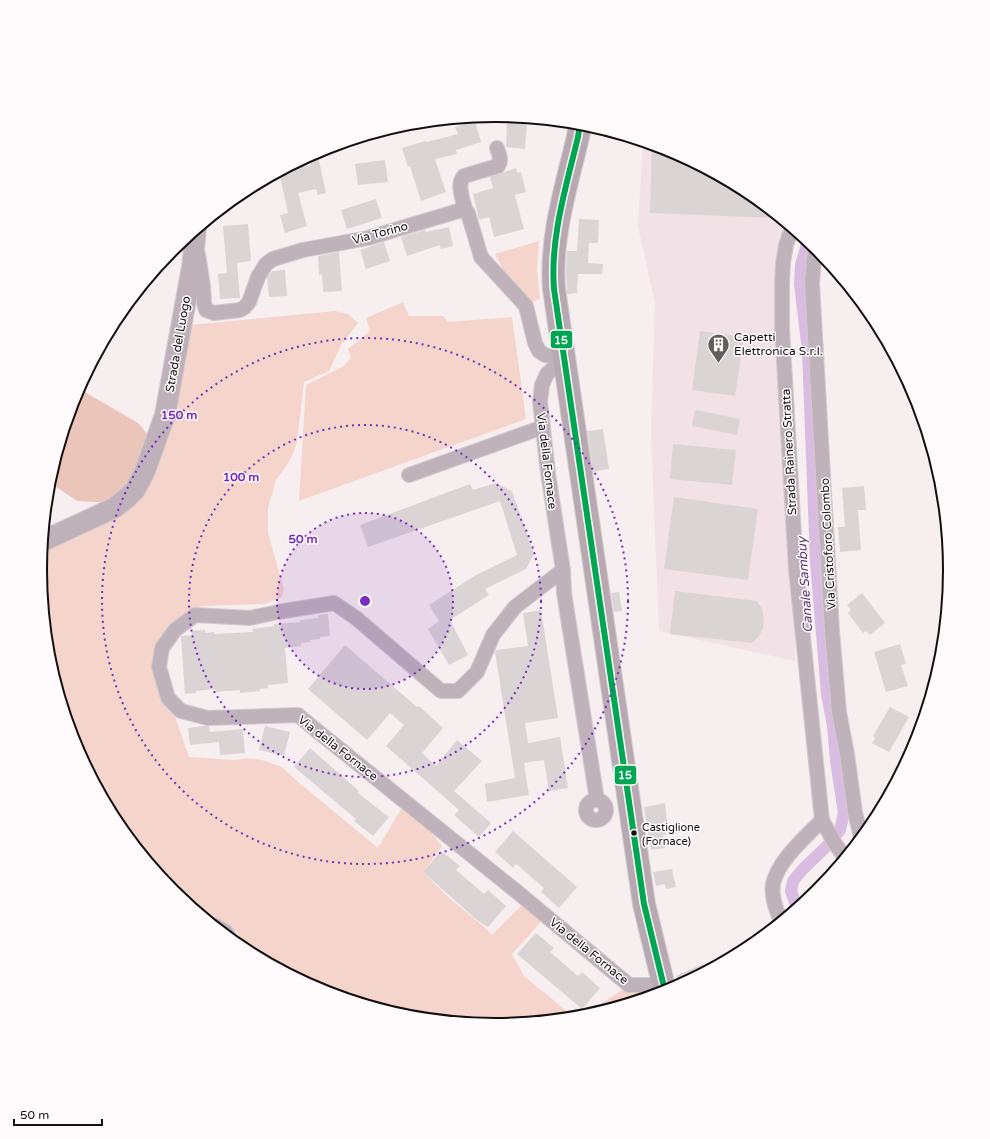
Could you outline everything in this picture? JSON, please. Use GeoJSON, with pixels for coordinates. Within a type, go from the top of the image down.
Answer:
{"type":"FeatureCollection","features":[{"type":"Feature","properties":{"kind":"main road"},"geometry":{"type":"LineString","coordinates":[[579,129],[554,246],[554,289],[644,904],[663,984]]}},
{"type":"Feature","properties":{"kind":"street"},"geometry":{"type":"LineString","coordinates":[[497,148],[500,158],[500,163],[498,166],[464,176],[461,179],[460,183],[465,209],[468,213],[481,257],[526,306],[535,343],[539,351],[545,356],[564,359]]}},
{"type":"Feature","properties":{"kind":"street","name":"Via Torino"},"geometry":{"type":"LineString","coordinates":[[196,237],[201,269],[204,303],[206,310],[214,313],[240,310],[245,307],[249,302],[258,277],[266,264],[273,259],[303,250],[368,238],[465,209]]}},
{"type":"Feature","properties":{"kind":"street","name":"Strada Rainero Stratta"},"geometry":{"type":"LineString","coordinates":[[790,233],[786,245],[783,263],[782,328],[796,570],[822,820],[835,844],[842,853]]}},
{"type":"Feature","properties":{"kind":"street","name":"Strada del Luogo"},"geometry":{"type":"LineString","coordinates":[[48,539],[114,508],[135,490],[145,471],[165,414],[192,267],[195,238]]}},
{"type":"Feature","properties":{"kind":"street","name":"Via Cristoforo Colombo"},"geometry":{"type":"LineString","coordinates":[[815,256],[812,283],[832,630],[839,712],[859,829]]}},
{"type":"Feature","properties":{"kind":"street","name":"Via della Fornace"},"geometry":{"type":"LineString","coordinates":[[564,359],[547,374],[542,385],[540,402],[549,480],[563,570],[564,593],[597,800]]}},
{"type":"Feature","properties":{"kind":"street"},"geometry":{"type":"LineString","coordinates":[[409,475],[542,428]]}},
{"type":"Feature","properties":{"kind":"street","name":"Via della Fornace"},"geometry":{"type":"LineString","coordinates":[[563,570],[515,607],[493,635],[477,672],[458,691],[441,691],[356,618],[334,603],[250,618],[195,615],[175,630],[162,648],[159,667],[168,698],[181,711],[208,718],[298,715],[516,891],[629,985],[656,987]]}},
{"type":"Feature","properties":{"kind":"street"},"geometry":{"type":"LineString","coordinates":[[779,916],[773,900],[773,885],[776,874],[785,859],[822,820]]}},
{"type":"Feature","properties":{"kind":"shaded area"},"geometry":{"type":"Polygon","coordinates":[[[643,146],[693,168],[719,182],[768,214],[788,231],[786,245],[795,556],[795,661],[659,631],[651,432],[655,302],[638,227],[643,146]]]}},
{"type":"Feature","properties":{"kind":"shaded area"},"geometry":{"type":"Polygon","coordinates":[[[539,241],[537,269],[540,299],[531,302],[505,274],[495,254],[539,241]]]}},
{"type":"Feature","properties":{"kind":"shaded area"},"geometry":{"type":"Polygon","coordinates":[[[403,302],[409,316],[443,316],[448,322],[512,317],[526,419],[299,501],[306,385],[344,366],[351,358],[348,349],[370,331],[366,318],[403,302]]]}},
{"type":"Feature","properties":{"kind":"shaded area"},"geometry":{"type":"Polygon","coordinates":[[[335,311],[348,314],[358,323],[341,345],[329,371],[304,382],[297,442],[291,459],[276,480],[268,508],[268,533],[284,589],[282,597],[265,604],[202,606],[186,613],[171,625],[153,667],[159,694],[175,717],[189,757],[235,760],[248,758],[262,760],[282,767],[378,848],[401,809],[430,831],[442,846],[423,872],[447,896],[492,935],[522,905],[541,922],[512,954],[524,976],[567,1012],[524,1017],[495,1018],[437,1014],[408,1009],[351,994],[297,971],[241,938],[238,933],[217,918],[213,917],[178,886],[158,865],[140,842],[107,793],[93,768],[71,714],[62,685],[56,657],[48,599],[48,544],[117,513],[161,452],[180,391],[190,325],[335,311]]]}},
{"type":"Feature","properties":{"kind":"shaded area"},"geometry":{"type":"Polygon","coordinates":[[[84,391],[138,423],[150,437],[141,469],[115,503],[77,501],[55,486],[62,454],[84,391]]]}},
{"type":"Feature","properties":{"kind":"shaded area"},"geometry":{"type":"Polygon","coordinates":[[[629,985],[647,991],[639,994],[600,1005],[629,985]]]}},
{"type":"Feature","properties":{"kind":"building"},"geometry":{"type":"Polygon","coordinates":[[[475,122],[481,142],[456,150],[457,154],[435,159],[446,192],[421,201],[410,166],[408,167],[402,148],[458,134],[455,127],[475,122]]]}},
{"type":"Feature","properties":{"kind":"building"},"geometry":{"type":"Polygon","coordinates":[[[507,123],[527,124],[525,149],[506,147],[507,123]]]}},
{"type":"Feature","properties":{"kind":"building"},"geometry":{"type":"Polygon","coordinates":[[[652,150],[693,168],[719,182],[744,197],[772,218],[650,213],[652,150]]]}},
{"type":"Feature","properties":{"kind":"building"},"geometry":{"type":"Polygon","coordinates":[[[319,158],[326,193],[318,195],[316,189],[298,193],[307,226],[285,233],[280,215],[288,213],[280,177],[297,168],[311,165],[310,162],[319,158]]]}},
{"type":"Feature","properties":{"kind":"building"},"geometry":{"type":"Polygon","coordinates":[[[385,160],[388,182],[358,185],[355,164],[385,160]]]}},
{"type":"Feature","properties":{"kind":"building"},"geometry":{"type":"Polygon","coordinates":[[[516,168],[517,173],[521,172],[526,192],[515,195],[524,229],[494,237],[489,217],[479,220],[473,194],[493,188],[490,177],[516,168]]]}},
{"type":"Feature","properties":{"kind":"building"},"geometry":{"type":"Polygon","coordinates":[[[376,199],[382,218],[347,229],[341,210],[376,199]]]}},
{"type":"Feature","properties":{"kind":"building"},"geometry":{"type":"Polygon","coordinates":[[[579,219],[599,220],[598,243],[589,243],[588,263],[603,264],[602,274],[578,274],[577,293],[567,294],[567,251],[577,251],[579,219]]]}},
{"type":"Feature","properties":{"kind":"building"},"geometry":{"type":"Polygon","coordinates":[[[248,224],[251,261],[237,263],[240,298],[220,299],[218,274],[227,273],[223,226],[248,224]]]}},
{"type":"Feature","properties":{"kind":"building"},"geometry":{"type":"Polygon","coordinates":[[[449,227],[453,246],[441,249],[440,245],[407,256],[401,237],[425,230],[426,232],[449,227]]]}},
{"type":"Feature","properties":{"kind":"building"},"geometry":{"type":"Polygon","coordinates":[[[384,242],[390,261],[366,269],[360,250],[384,242]]]}},
{"type":"Feature","properties":{"kind":"building"},"geometry":{"type":"Polygon","coordinates":[[[339,252],[342,291],[323,292],[322,274],[319,275],[318,256],[339,252]]]}},
{"type":"Feature","properties":{"kind":"building"},"geometry":{"type":"Polygon","coordinates":[[[285,270],[287,296],[269,297],[267,278],[272,271],[285,270]]]}},
{"type":"Feature","properties":{"kind":"building","name":"Capetti Elettronica S.r.l."},"geometry":{"type":"Polygon","coordinates":[[[700,331],[744,337],[735,396],[692,390],[700,331]]]}},
{"type":"Feature","properties":{"kind":"building"},"geometry":{"type":"Polygon","coordinates":[[[695,410],[740,419],[737,435],[692,426],[695,410]]]}},
{"type":"Feature","properties":{"kind":"building"},"geometry":{"type":"Polygon","coordinates":[[[603,429],[609,469],[593,472],[587,431],[603,429]]]}},
{"type":"Feature","properties":{"kind":"building"},"geometry":{"type":"Polygon","coordinates":[[[673,444],[736,450],[732,485],[670,479],[673,444]]]}},
{"type":"Feature","properties":{"kind":"building"},"geometry":{"type":"Polygon","coordinates":[[[496,483],[512,491],[534,554],[526,569],[485,589],[489,595],[450,620],[468,655],[449,665],[428,629],[439,621],[429,605],[476,575],[517,555],[500,501],[368,547],[360,525],[470,484],[473,490],[496,483]]]}},
{"type":"Feature","properties":{"kind":"building"},"geometry":{"type":"Polygon","coordinates":[[[864,486],[866,510],[858,510],[861,550],[840,552],[838,527],[845,527],[842,488],[864,486]]]}},
{"type":"Feature","properties":{"kind":"building"},"geometry":{"type":"Polygon","coordinates":[[[674,497],[758,509],[748,580],[664,569],[674,497]]]}},
{"type":"Feature","properties":{"kind":"building"},"geometry":{"type":"Polygon","coordinates":[[[675,591],[757,601],[762,609],[764,619],[763,628],[759,636],[752,643],[670,634],[675,591]]]}},
{"type":"Feature","properties":{"kind":"building"},"geometry":{"type":"Polygon","coordinates":[[[619,592],[622,611],[614,612],[611,593],[619,592]]]}},
{"type":"Feature","properties":{"kind":"building"},"geometry":{"type":"Polygon","coordinates":[[[862,593],[885,623],[870,635],[866,631],[863,633],[848,613],[851,610],[847,605],[862,593]]]}},
{"type":"Feature","properties":{"kind":"building"},"geometry":{"type":"Polygon","coordinates":[[[541,610],[558,718],[525,723],[528,743],[560,737],[568,788],[549,791],[544,760],[524,763],[529,795],[487,802],[485,784],[515,778],[495,652],[496,650],[528,646],[523,613],[541,610]]]}},
{"type":"Feature","properties":{"kind":"building"},"geometry":{"type":"Polygon","coordinates":[[[328,614],[330,636],[320,637],[320,639],[301,643],[301,646],[285,648],[288,683],[268,685],[268,688],[260,689],[260,691],[240,693],[240,690],[215,692],[215,689],[185,694],[181,636],[192,635],[191,631],[205,630],[205,633],[214,632],[214,634],[253,632],[252,629],[274,626],[274,624],[300,622],[300,620],[318,618],[318,615],[328,614]]]}},
{"type":"Feature","properties":{"kind":"building"},"geometry":{"type":"Polygon","coordinates":[[[900,644],[906,664],[901,665],[908,686],[886,692],[874,652],[900,644]]]}},
{"type":"Feature","properties":{"kind":"building"},"geometry":{"type":"Polygon","coordinates":[[[345,645],[417,707],[419,706],[443,728],[422,753],[436,766],[457,740],[482,761],[454,791],[491,823],[479,837],[454,815],[459,810],[386,746],[404,725],[390,713],[367,740],[308,689],[345,645]]]}},
{"type":"Feature","properties":{"kind":"building"},"geometry":{"type":"Polygon","coordinates":[[[890,707],[909,717],[889,752],[872,743],[875,738],[873,736],[890,707]]]}},
{"type":"Feature","properties":{"kind":"building"},"geometry":{"type":"Polygon","coordinates":[[[209,726],[210,732],[243,729],[245,753],[220,755],[219,742],[190,745],[188,728],[209,726]]]}},
{"type":"Feature","properties":{"kind":"building"},"geometry":{"type":"Polygon","coordinates":[[[265,726],[290,732],[284,756],[259,750],[265,726]]]}},
{"type":"Feature","properties":{"kind":"building"},"geometry":{"type":"Polygon","coordinates":[[[310,748],[359,791],[358,793],[389,817],[373,836],[354,821],[356,819],[294,767],[310,748]]]}},
{"type":"Feature","properties":{"kind":"building"},"geometry":{"type":"Polygon","coordinates":[[[665,803],[667,821],[664,821],[666,835],[663,835],[665,848],[651,850],[644,807],[665,803]]]}},
{"type":"Feature","properties":{"kind":"building"},"geometry":{"type":"Polygon","coordinates":[[[513,831],[577,887],[559,908],[541,892],[544,888],[516,864],[513,868],[495,852],[513,831]]]}},
{"type":"Feature","properties":{"kind":"building"},"geometry":{"type":"Polygon","coordinates":[[[441,851],[460,866],[456,870],[484,894],[488,890],[506,906],[488,927],[477,920],[423,872],[441,851]]]}},
{"type":"Feature","properties":{"kind":"building"},"geometry":{"type":"Polygon","coordinates":[[[672,869],[676,887],[666,889],[665,884],[656,886],[653,872],[672,869]]]}},
{"type":"Feature","properties":{"kind":"building"},"geometry":{"type":"Polygon","coordinates":[[[536,933],[554,948],[550,952],[578,976],[582,972],[600,988],[582,1009],[517,954],[536,933]]]}},
{"type":"Feature","properties":{"kind":"building"},"geometry":{"type":"Polygon","coordinates":[[[703,964],[704,965],[677,978],[676,976],[703,964]]]}},
{"type":"Feature","properties":{"kind":"waterway","name":"Canale Sambuy"},"geometry":{"type":"LineString","coordinates":[[795,902],[791,891],[793,881],[827,846],[840,830],[844,813],[836,761],[833,726],[827,694],[816,562],[808,351],[800,284],[801,265],[806,248]]}},
{"type":"Feature","properties":{"kind":"transit line","name":"15"},"geometry":{"type":"LineString","coordinates":[[579,129],[560,213],[554,251],[554,289],[644,904],[663,984]]}},
{"type":"Feature","properties":{"kind":"place","name":"Capetti Elettronica S.r.l."},"geometry":{"type":"Point","coordinates":[718,364]}},
{"type":"Feature","properties":{"kind":"place","name":"Castiglione (Fornace)"},"geometry":{"type":"Point","coordinates":[634,833]}}]}
